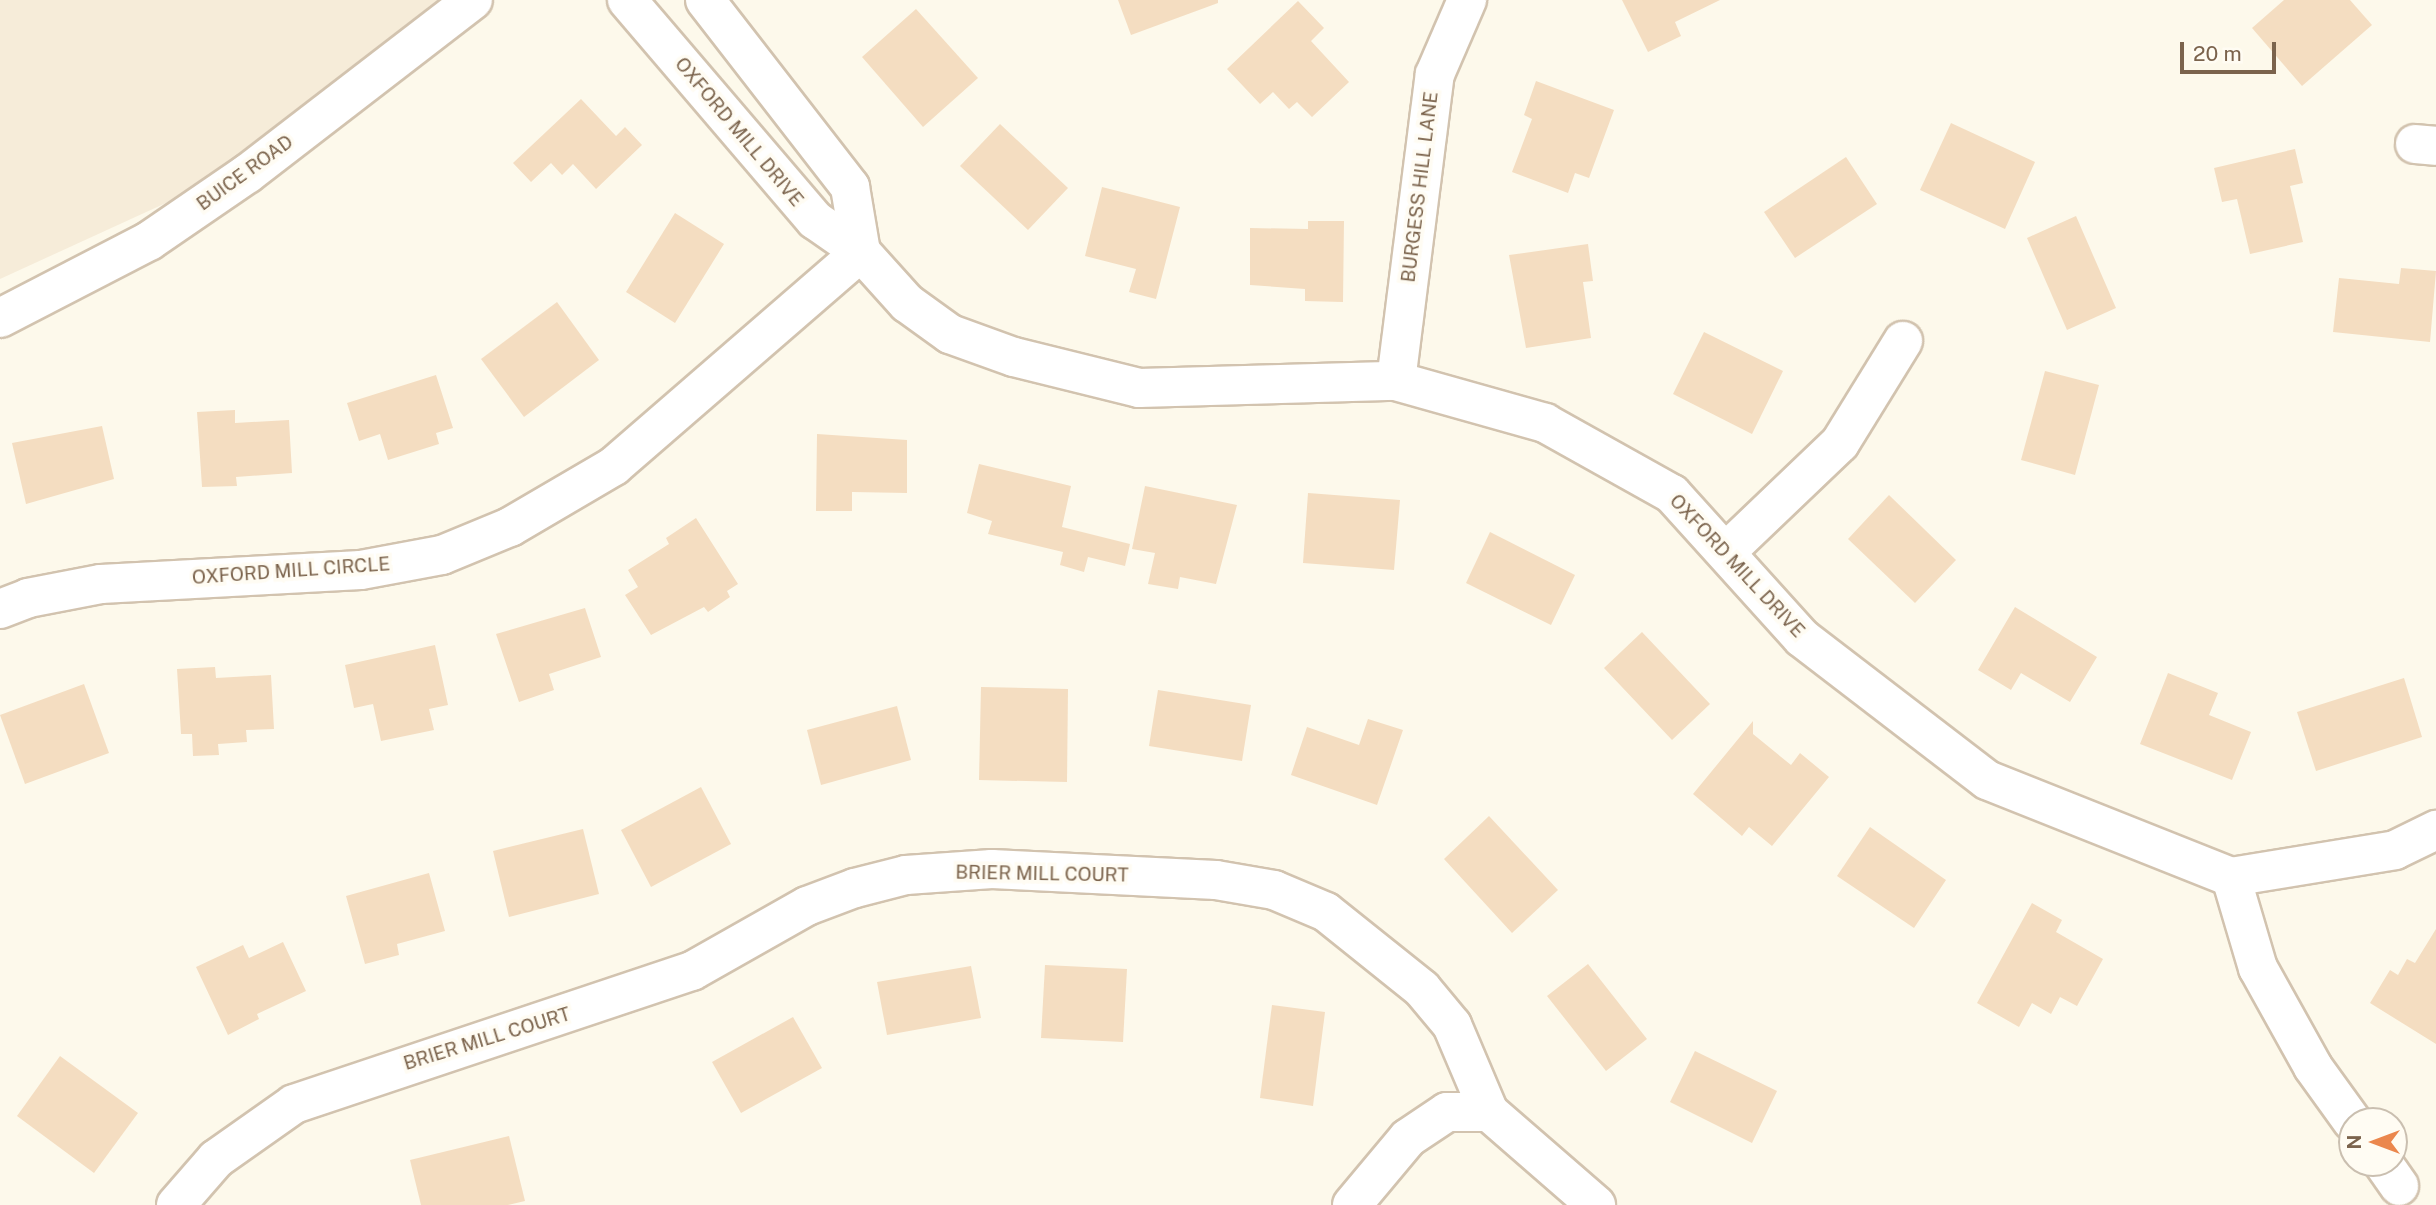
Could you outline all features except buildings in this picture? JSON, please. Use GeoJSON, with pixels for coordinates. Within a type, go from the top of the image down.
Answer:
{"type":"FeatureCollection","features":[{"type":"Feature","properties":{"kind":"street","name":"BUICE ROAD"},"geometry":{"type":"LineString","coordinates":[[0,318],[149,241],[247,174],[473,0]]}},
{"type":"Feature","properties":{"kind":"street","name":"OXFORD MILL DRIVE"},"geometry":{"type":"LineString","coordinates":[[627,0],[815,220],[861,252],[907,303],[950,334],[1014,357],[1139,388],[1396,381],[1545,423],[1672,494],[1727,551],[1802,638],[1987,780],[2231,877]]}},
{"type":"Feature","properties":{"kind":"street"},"geometry":{"type":"LineString","coordinates":[[705,0],[850,187],[861,252]]}},
{"type":"Feature","properties":{"kind":"street","name":"BURGESS HILL LANE"},"geometry":{"type":"LineString","coordinates":[[1396,381],[1434,74],[1464,1]]}},
{"type":"Feature","properties":{"kind":"street","name":"OXFORD MILL CIRCLE"},"geometry":{"type":"LineString","coordinates":[[0,609],[28,598],[101,584],[361,570],[442,555],[510,527],[614,466],[861,252]]}},
{"type":"Feature","properties":{"kind":"street"},"geometry":{"type":"LineString","coordinates":[[1727,551],[1840,443],[1903,341]]}},
{"type":"Feature","properties":{"kind":"street"},"geometry":{"type":"LineString","coordinates":[[2342,1107],[2313,1067],[2258,968],[2231,877],[2395,850],[2436,830]]}},
{"type":"Feature","properties":{"kind":"street","name":"BRIER MILL COURT"},"geometry":{"type":"LineString","coordinates":[[176,1205],[216,1159],[294,1104],[632,994],[692,971],[807,906],[906,875],[992,869],[1216,880],[1275,890],[1326,912],[1422,989],[1452,1025],[1489,1112],[1596,1205]]}},
{"type":"Feature","properties":{"kind":"street"},"geometry":{"type":"LineString","coordinates":[[1352,1205],[1408,1138],[1447,1112],[1489,1112]]}},
{"type":"Feature","properties":{"kind":"shaded area"},"geometry":{"type":"Polygon","coordinates":[[[0,0],[466,0],[203,186],[0,279],[0,0]]]}}]}
